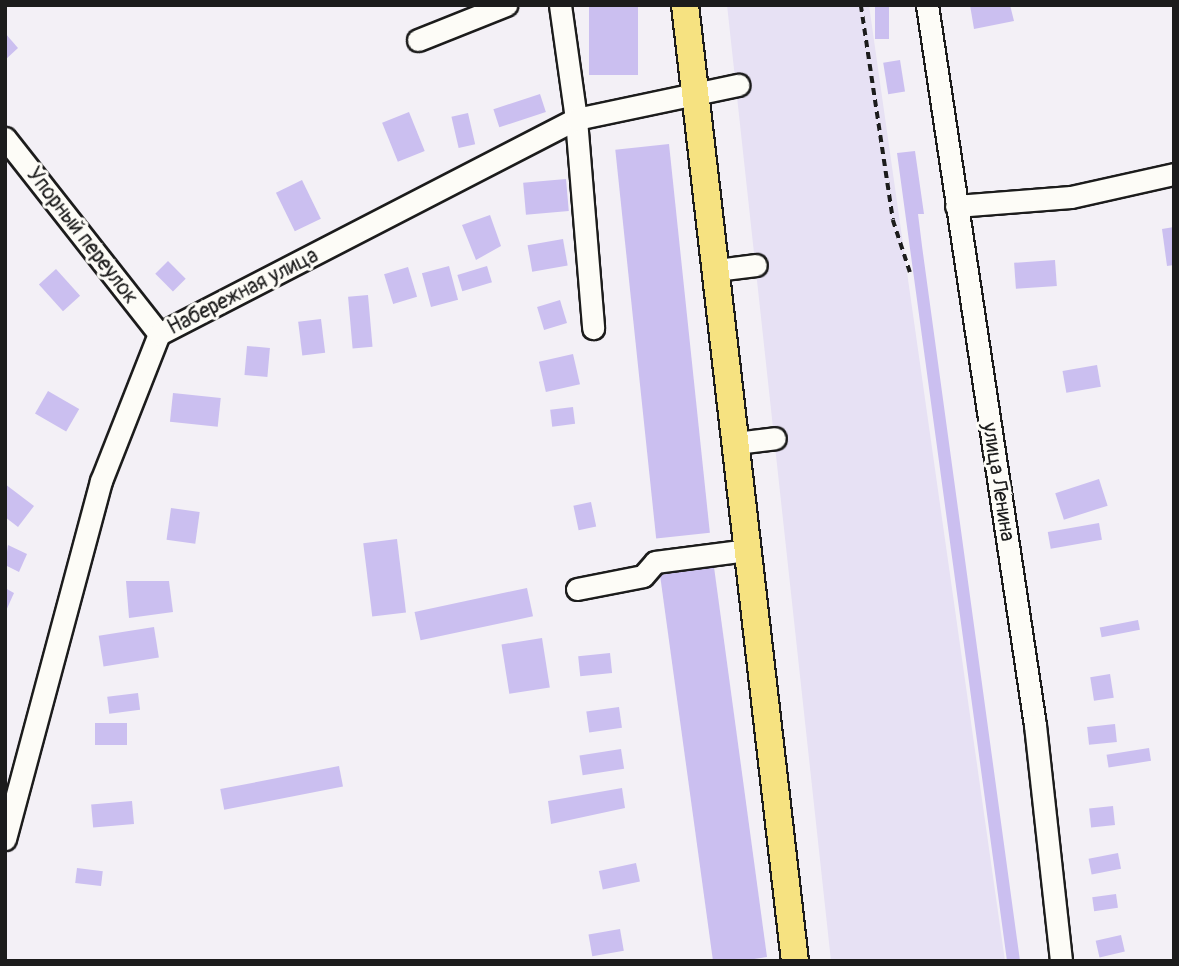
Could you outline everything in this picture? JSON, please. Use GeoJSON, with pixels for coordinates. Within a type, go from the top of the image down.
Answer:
{"type":"FeatureCollection","features":[{"type":"Feature","properties":{"kind":"main road"},"geometry":{"type":"LineString","coordinates":[[685,5],[795,961]]}},
{"type":"Feature","properties":{"kind":"street"},"geometry":{"type":"LineString","coordinates":[[418,40],[506,5]]}},
{"type":"Feature","properties":{"kind":"street"},"geometry":{"type":"LineString","coordinates":[[560,5],[576,119],[593,328]]}},
{"type":"Feature","properties":{"kind":"street","name":"улица Ленина"},"geometry":{"type":"LineString","coordinates":[[927,5],[1035,725],[1061,961]]}},
{"type":"Feature","properties":{"kind":"street","name":"Набережная улица"},"geometry":{"type":"LineString","coordinates":[[5,839],[101,481],[159,334],[576,119],[696,96],[738,85]]}},
{"type":"Feature","properties":{"kind":"street","name":"Упорный переулок"},"geometry":{"type":"LineString","coordinates":[[5,138],[159,334]]}},
{"type":"Feature","properties":{"kind":"street"},"geometry":{"type":"LineString","coordinates":[[956,206],[1071,197],[1174,174]]}},
{"type":"Feature","properties":{"kind":"street"},"geometry":{"type":"LineString","coordinates":[[716,270],[756,265]]}},
{"type":"Feature","properties":{"kind":"street"},"geometry":{"type":"LineString","coordinates":[[736,443],[775,438]]}},
{"type":"Feature","properties":{"kind":"street"},"geometry":{"type":"LineString","coordinates":[[577,589],[643,576],[655,562],[748,550]]}},
{"type":"Feature","properties":{"kind":"path"},"geometry":{"type":"LineString","coordinates":[[861,5],[893,219],[910,272]]}},
{"type":"Feature","properties":{"kind":"shaded area"},"geometry":{"type":"Polygon","coordinates":[[[727,5],[869,5],[1005,961],[831,961],[727,5]]]}},
{"type":"Feature","properties":{"kind":"building"},"geometry":{"type":"Polygon","coordinates":[[[589,5],[638,5],[638,75],[589,75],[589,5]]]}},
{"type":"Feature","properties":{"kind":"building"},"geometry":{"type":"Polygon","coordinates":[[[875,5],[889,5],[889,39],[875,39],[875,5]]]}},
{"type":"Feature","properties":{"kind":"building"},"geometry":{"type":"Polygon","coordinates":[[[970,5],[1010,5],[1014,21],[974,29],[970,5]]]}},
{"type":"Feature","properties":{"kind":"building"},"geometry":{"type":"Polygon","coordinates":[[[5,33],[18,48],[5,60],[5,33]]]}},
{"type":"Feature","properties":{"kind":"building"},"geometry":{"type":"Polygon","coordinates":[[[900,60],[905,92],[888,94],[883,63],[900,60]]]}},
{"type":"Feature","properties":{"kind":"building"},"geometry":{"type":"Polygon","coordinates":[[[540,94],[546,112],[499,127],[493,109],[540,94]]]}},
{"type":"Feature","properties":{"kind":"building"},"geometry":{"type":"Polygon","coordinates":[[[409,112],[425,151],[398,162],[382,123],[409,112]]]}},
{"type":"Feature","properties":{"kind":"building"},"geometry":{"type":"Polygon","coordinates":[[[468,113],[475,144],[459,148],[451,117],[468,113]]]}},
{"type":"Feature","properties":{"kind":"building"},"geometry":{"type":"Polygon","coordinates":[[[669,144],[710,533],[656,539],[615,150],[669,144]]]}},
{"type":"Feature","properties":{"kind":"building"},"geometry":{"type":"Polygon","coordinates":[[[915,151],[924,214],[918,214],[922,246],[1020,961],[1007,961],[897,153],[915,151]]]}},
{"type":"Feature","properties":{"kind":"building"},"geometry":{"type":"Polygon","coordinates":[[[566,179],[569,211],[526,215],[523,183],[566,179]]]}},
{"type":"Feature","properties":{"kind":"building"},"geometry":{"type":"Polygon","coordinates":[[[302,180],[321,219],[295,231],[276,193],[302,180]]]}},
{"type":"Feature","properties":{"kind":"building"},"geometry":{"type":"Polygon","coordinates":[[[490,215],[501,246],[476,260],[462,225],[490,215]]]}},
{"type":"Feature","properties":{"kind":"building"},"geometry":{"type":"Polygon","coordinates":[[[1174,227],[1174,265],[1167,266],[1162,229],[1174,227]]]}},
{"type":"Feature","properties":{"kind":"building"},"geometry":{"type":"Polygon","coordinates":[[[563,239],[568,266],[532,272],[528,245],[563,239]]]}},
{"type":"Feature","properties":{"kind":"building"},"geometry":{"type":"Polygon","coordinates":[[[1055,260],[1057,286],[1016,289],[1014,263],[1055,260]]]}},
{"type":"Feature","properties":{"kind":"building"},"geometry":{"type":"Polygon","coordinates":[[[168,261],[186,279],[173,291],[155,274],[168,261]]]}},
{"type":"Feature","properties":{"kind":"building"},"geometry":{"type":"Polygon","coordinates":[[[449,266],[458,300],[431,307],[422,273],[449,266]]]}},
{"type":"Feature","properties":{"kind":"building"},"geometry":{"type":"Polygon","coordinates":[[[487,266],[492,282],[462,291],[457,275],[487,266]]]}},
{"type":"Feature","properties":{"kind":"building"},"geometry":{"type":"Polygon","coordinates":[[[408,267],[417,297],[393,304],[384,274],[408,267]]]}},
{"type":"Feature","properties":{"kind":"building"},"geometry":{"type":"Polygon","coordinates":[[[56,269],[80,296],[63,311],[39,284],[56,269]]]}},
{"type":"Feature","properties":{"kind":"building"},"geometry":{"type":"Polygon","coordinates":[[[368,295],[373,347],[353,349],[348,297],[368,295]]]}},
{"type":"Feature","properties":{"kind":"building"},"geometry":{"type":"Polygon","coordinates":[[[560,300],[567,323],[544,330],[537,307],[560,300]]]}},
{"type":"Feature","properties":{"kind":"building"},"geometry":{"type":"Polygon","coordinates":[[[321,319],[325,353],[302,356],[298,322],[321,319]]]}},
{"type":"Feature","properties":{"kind":"building"},"geometry":{"type":"Polygon","coordinates":[[[247,346],[270,348],[267,377],[244,375],[247,346]]]}},
{"type":"Feature","properties":{"kind":"building"},"geometry":{"type":"Polygon","coordinates":[[[573,354],[580,384],[546,392],[539,362],[573,354]]]}},
{"type":"Feature","properties":{"kind":"building"},"geometry":{"type":"Polygon","coordinates":[[[1097,365],[1101,387],[1066,393],[1063,371],[1097,365]]]}},
{"type":"Feature","properties":{"kind":"building"},"geometry":{"type":"Polygon","coordinates":[[[48,391],[79,409],[66,432],[35,414],[48,391]]]}},
{"type":"Feature","properties":{"kind":"building"},"geometry":{"type":"Polygon","coordinates":[[[173,393],[221,398],[218,427],[170,422],[173,393]]]}},
{"type":"Feature","properties":{"kind":"building"},"geometry":{"type":"Polygon","coordinates":[[[573,407],[575,424],[552,427],[550,410],[573,407]]]}},
{"type":"Feature","properties":{"kind":"building"},"geometry":{"type":"Polygon","coordinates":[[[1099,479],[1108,506],[1064,520],[1055,493],[1099,479]]]}},
{"type":"Feature","properties":{"kind":"building"},"geometry":{"type":"Polygon","coordinates":[[[5,484],[34,506],[18,527],[5,517],[5,484]]]}},
{"type":"Feature","properties":{"kind":"building"},"geometry":{"type":"Polygon","coordinates":[[[591,502],[596,526],[579,530],[573,506],[591,502]]]}},
{"type":"Feature","properties":{"kind":"building"},"geometry":{"type":"Polygon","coordinates":[[[171,508],[200,512],[195,544],[167,540],[171,508]]]}},
{"type":"Feature","properties":{"kind":"building"},"geometry":{"type":"Polygon","coordinates":[[[1099,523],[1102,540],[1051,549],[1048,532],[1099,523]]]}},
{"type":"Feature","properties":{"kind":"building"},"geometry":{"type":"Polygon","coordinates":[[[397,539],[406,612],[372,617],[363,543],[397,539]]]}},
{"type":"Feature","properties":{"kind":"building"},"geometry":{"type":"Polygon","coordinates":[[[8,545],[27,554],[19,572],[5,565],[8,545]]]}},
{"type":"Feature","properties":{"kind":"building"},"geometry":{"type":"Polygon","coordinates":[[[714,567],[767,957],[741,961],[713,961],[660,575],[714,567]]]}},
{"type":"Feature","properties":{"kind":"building"},"geometry":{"type":"Polygon","coordinates":[[[126,581],[169,581],[173,612],[129,618],[126,581]]]}},
{"type":"Feature","properties":{"kind":"building"},"geometry":{"type":"Polygon","coordinates":[[[5,588],[14,593],[5,613],[5,588]]]}},
{"type":"Feature","properties":{"kind":"building"},"geometry":{"type":"Polygon","coordinates":[[[527,588],[533,616],[421,640],[415,612],[527,588]]]}},
{"type":"Feature","properties":{"kind":"building"},"geometry":{"type":"Polygon","coordinates":[[[1138,620],[1140,630],[1102,637],[1100,627],[1138,620]]]}},
{"type":"Feature","properties":{"kind":"building"},"geometry":{"type":"Polygon","coordinates":[[[154,627],[159,658],[104,666],[99,636],[154,627]]]}},
{"type":"Feature","properties":{"kind":"building"},"geometry":{"type":"Polygon","coordinates":[[[542,638],[550,687],[509,694],[502,644],[542,638]]]}},
{"type":"Feature","properties":{"kind":"building"},"geometry":{"type":"Polygon","coordinates":[[[610,653],[612,673],[580,676],[578,656],[610,653]]]}},
{"type":"Feature","properties":{"kind":"building"},"geometry":{"type":"Polygon","coordinates":[[[1110,674],[1114,698],[1094,701],[1090,677],[1110,674]]]}},
{"type":"Feature","properties":{"kind":"building"},"geometry":{"type":"Polygon","coordinates":[[[138,693],[140,710],[109,714],[107,697],[138,693]]]}},
{"type":"Feature","properties":{"kind":"building"},"geometry":{"type":"Polygon","coordinates":[[[619,707],[622,728],[589,732],[586,712],[619,707]]]}},
{"type":"Feature","properties":{"kind":"building"},"geometry":{"type":"Polygon","coordinates":[[[95,723],[127,723],[127,745],[95,745],[95,723]]]}},
{"type":"Feature","properties":{"kind":"building"},"geometry":{"type":"Polygon","coordinates":[[[1115,724],[1117,742],[1089,745],[1087,727],[1115,724]]]}},
{"type":"Feature","properties":{"kind":"building"},"geometry":{"type":"Polygon","coordinates":[[[1149,748],[1151,761],[1109,768],[1107,755],[1149,748]]]}},
{"type":"Feature","properties":{"kind":"building"},"geometry":{"type":"Polygon","coordinates":[[[621,749],[624,769],[583,775],[580,756],[621,749]]]}},
{"type":"Feature","properties":{"kind":"building"},"geometry":{"type":"Polygon","coordinates":[[[339,766],[343,787],[224,810],[220,789],[339,766]]]}},
{"type":"Feature","properties":{"kind":"building"},"geometry":{"type":"Polygon","coordinates":[[[622,788],[625,808],[551,824],[548,801],[622,788]]]}},
{"type":"Feature","properties":{"kind":"building"},"geometry":{"type":"Polygon","coordinates":[[[132,801],[134,824],[93,827],[91,805],[132,801]]]}},
{"type":"Feature","properties":{"kind":"building"},"geometry":{"type":"Polygon","coordinates":[[[1113,806],[1115,825],[1091,827],[1089,809],[1113,806]]]}},
{"type":"Feature","properties":{"kind":"building"},"geometry":{"type":"Polygon","coordinates":[[[1118,853],[1121,869],[1092,874],[1089,859],[1118,853]]]}},
{"type":"Feature","properties":{"kind":"building"},"geometry":{"type":"Polygon","coordinates":[[[636,863],[640,882],[603,889],[599,871],[636,863]]]}},
{"type":"Feature","properties":{"kind":"building"},"geometry":{"type":"Polygon","coordinates":[[[77,868],[103,871],[101,886],[75,883],[77,868]]]}},
{"type":"Feature","properties":{"kind":"building"},"geometry":{"type":"Polygon","coordinates":[[[1116,894],[1118,908],[1094,911],[1092,897],[1116,894]]]}},
{"type":"Feature","properties":{"kind":"building"},"geometry":{"type":"Polygon","coordinates":[[[620,929],[624,951],[592,956],[588,935],[620,929]]]}},
{"type":"Feature","properties":{"kind":"building"},"geometry":{"type":"Polygon","coordinates":[[[1121,935],[1125,952],[1099,957],[1096,941],[1121,935]]]}}]}
